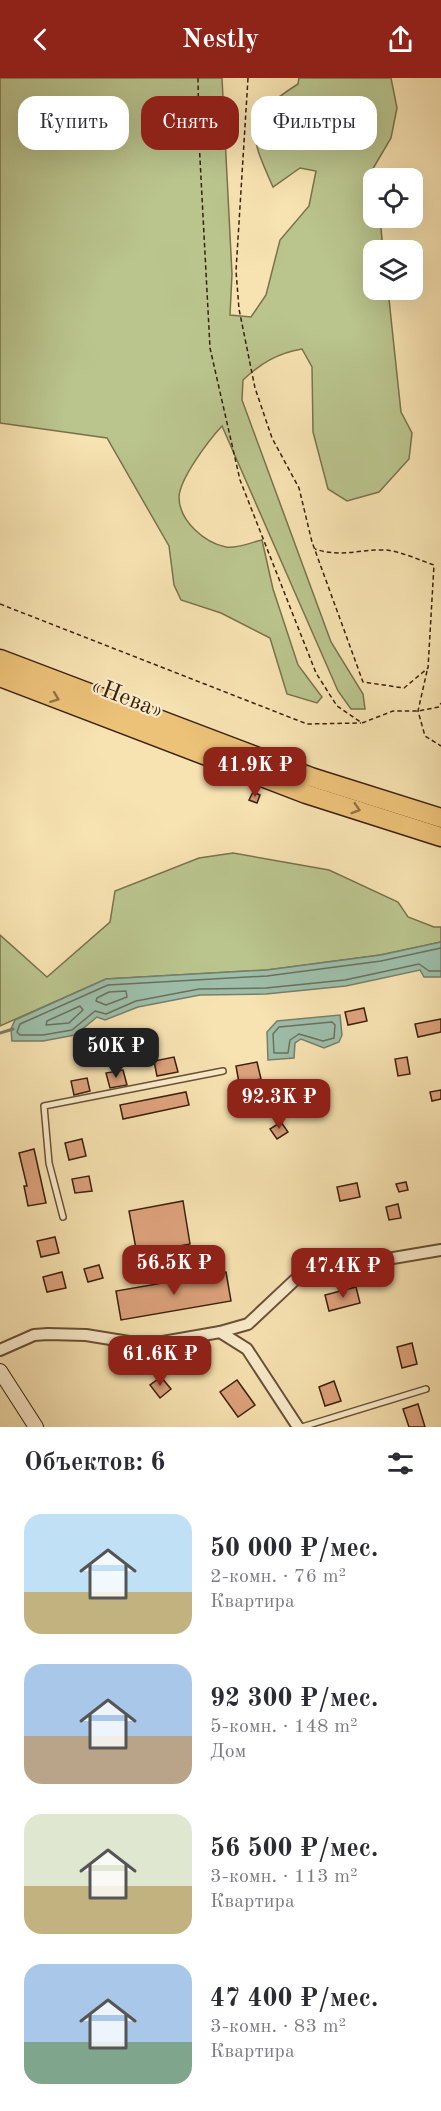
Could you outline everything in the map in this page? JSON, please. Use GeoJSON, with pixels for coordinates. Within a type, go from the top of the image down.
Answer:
{"type":"FeatureCollection","features":[{"type":"Feature","properties":{"kind":"highway","name":"«Нева»"},"geometry":{"type":"LineString","coordinates":[[0,659],[311,777],[441,818]]}},
{"type":"Feature","properties":{"kind":"highway","name":"«Нева»"},"geometry":{"type":"LineString","coordinates":[[0,677],[306,794],[441,837]]}},
{"type":"Feature","properties":{"kind":"main road"},"geometry":{"type":"LineString","coordinates":[[0,1371],[36,1427]]}},
{"type":"Feature","properties":{"kind":"street"},"geometry":{"type":"LineString","coordinates":[[0,1350],[34,1335],[86,1335],[129,1342],[163,1342],[220,1332],[248,1324],[297,1278],[315,1268],[346,1266],[441,1250]]}},
{"type":"Feature","properties":{"kind":"street"},"geometry":{"type":"LineString","coordinates":[[220,1332],[226,1333],[247,1349],[300,1427]]}},
{"type":"Feature","properties":{"kind":"lane"},"geometry":{"type":"LineString","coordinates":[[63,1217],[49,1162],[44,1106],[223,1071]]}},
{"type":"Feature","properties":{"kind":"lane"},"geometry":{"type":"LineString","coordinates":[[300,1427],[426,1389]]}},
{"type":"Feature","properties":{"kind":"path"},"geometry":{"type":"LineString","coordinates":[[198,78],[210,348],[240,480],[316,673],[338,706],[362,723]]}},
{"type":"Feature","properties":{"kind":"path"},"geometry":{"type":"LineString","coordinates":[[248,78],[236,271],[239,309],[255,388],[272,438],[298,488],[315,549],[363,682],[404,688],[428,669]]}},
{"type":"Feature","properties":{"kind":"path"},"geometry":{"type":"LineString","coordinates":[[315,549],[328,554],[350,555],[385,550],[434,565],[428,669],[418,711],[426,736],[441,746]]}},
{"type":"Feature","properties":{"kind":"path"},"geometry":{"type":"LineString","coordinates":[[0,604],[307,723],[362,723],[393,711],[418,711],[439,706],[441,703]]}},
{"type":"Feature","properties":{"kind":"green space"},"geometry":{"type":"Polygon","coordinates":[[[0,78],[222,78],[223,96],[141,96],[141,150],[226,150],[232,274],[230,315],[251,317],[266,295],[280,240],[309,206],[316,171],[300,168],[273,187],[258,150],[377,150],[377,96],[280,96],[298,84],[299,78],[391,78],[397,108],[391,138],[373,168],[363,168],[363,228],[381,228],[382,240],[363,240],[363,300],[389,300],[401,412],[412,433],[409,459],[379,492],[347,501],[328,489],[313,432],[312,367],[302,349],[278,356],[250,374],[243,380],[242,400],[331,642],[363,694],[365,709],[351,709],[338,691],[222,426],[184,480],[179,497],[180,506],[188,522],[202,536],[218,545],[235,547],[262,540],[273,589],[298,665],[322,697],[317,703],[287,694],[270,638],[221,613],[181,600],[174,585],[169,546],[107,438],[0,423],[0,78]]]}},
{"type":"Feature","properties":{"kind":"green space"},"geometry":{"type":"Polygon","coordinates":[[[233,853],[329,870],[398,902],[408,917],[434,927],[441,927],[441,942],[380,955],[267,970],[106,979],[0,1026],[0,935],[47,977],[110,922],[115,891],[199,858],[233,853]]]}},
{"type":"Feature","properties":{"kind":"water"},"geometry":{"type":"Polygon","coordinates":[[[441,942],[441,977],[424,977],[420,970],[346,986],[266,994],[200,995],[138,1007],[105,1020],[97,1017],[75,1035],[43,1041],[12,1041],[11,1029],[15,1020],[106,979],[267,970],[381,955],[441,942]]]}},
{"type":"Feature","properties":{"kind":"water"},"geometry":{"type":"Polygon","coordinates":[[[340,1015],[342,1035],[339,1042],[324,1048],[301,1039],[295,1043],[294,1058],[268,1060],[267,1032],[277,1021],[340,1015]]]}},
{"type":"Feature","properties":{"kind":"building"},"geometry":{"type":"Polygon","coordinates":[[[253,792],[260,795],[257,803],[249,800],[253,792]]]}},
{"type":"Feature","properties":{"kind":"building"},"geometry":{"type":"Polygon","coordinates":[[[364,1008],[367,1021],[348,1025],[345,1012],[364,1008]]]}},
{"type":"Feature","properties":{"kind":"building"},"geometry":{"type":"Polygon","coordinates":[[[441,1019],[441,1032],[418,1037],[415,1024],[441,1019]]]}},
{"type":"Feature","properties":{"kind":"building"},"geometry":{"type":"Polygon","coordinates":[[[174,1057],[178,1072],[157,1076],[154,1061],[174,1057]]]}},
{"type":"Feature","properties":{"kind":"building"},"geometry":{"type":"Polygon","coordinates":[[[407,1057],[410,1074],[398,1076],[395,1059],[407,1057]]]}},
{"type":"Feature","properties":{"kind":"building"},"geometry":{"type":"Polygon","coordinates":[[[257,1062],[261,1079],[239,1083],[236,1066],[257,1062]]]}},
{"type":"Feature","properties":{"kind":"building"},"geometry":{"type":"Polygon","coordinates":[[[123,1070],[127,1085],[110,1088],[106,1073],[123,1070]]]}},
{"type":"Feature","properties":{"kind":"building"},"geometry":{"type":"Polygon","coordinates":[[[87,1078],[90,1091],[74,1095],[71,1081],[87,1078]]]}},
{"type":"Feature","properties":{"kind":"building"},"geometry":{"type":"Polygon","coordinates":[[[441,1090],[441,1099],[432,1101],[430,1092],[441,1090]]]}},
{"type":"Feature","properties":{"kind":"building"},"geometry":{"type":"Polygon","coordinates":[[[186,1092],[189,1105],[123,1119],[120,1105],[186,1092]]]}},
{"type":"Feature","properties":{"kind":"building"},"geometry":{"type":"Polygon","coordinates":[[[281,1122],[288,1132],[277,1139],[270,1129],[281,1122]]]}},
{"type":"Feature","properties":{"kind":"building"},"geometry":{"type":"Polygon","coordinates":[[[82,1139],[86,1156],[69,1160],[65,1143],[82,1139]]]}},
{"type":"Feature","properties":{"kind":"building"},"geometry":{"type":"Polygon","coordinates":[[[34,1149],[46,1203],[28,1206],[24,1186],[27,1186],[19,1153],[34,1149]]]}},
{"type":"Feature","properties":{"kind":"building"},"geometry":{"type":"Polygon","coordinates":[[[89,1176],[92,1191],[75,1193],[72,1179],[89,1176]]]}},
{"type":"Feature","properties":{"kind":"building"},"geometry":{"type":"Polygon","coordinates":[[[406,1182],[408,1190],[399,1192],[396,1184],[406,1182]]]}},
{"type":"Feature","properties":{"kind":"building"},"geometry":{"type":"Polygon","coordinates":[[[357,1183],[360,1197],[340,1201],[337,1187],[357,1183]]]}},
{"type":"Feature","properties":{"kind":"building"},"geometry":{"type":"Polygon","coordinates":[[[183,1201],[190,1244],[137,1254],[129,1211],[183,1201]]]}},
{"type":"Feature","properties":{"kind":"building"},"geometry":{"type":"Polygon","coordinates":[[[398,1204],[401,1218],[389,1220],[386,1207],[398,1204]]]}},
{"type":"Feature","properties":{"kind":"building"},"geometry":{"type":"Polygon","coordinates":[[[55,1237],[59,1253],[41,1257],[37,1241],[55,1237]]]}},
{"type":"Feature","properties":{"kind":"building"},"geometry":{"type":"Polygon","coordinates":[[[99,1265],[103,1278],[88,1282],[84,1269],[99,1265]]]}},
{"type":"Feature","properties":{"kind":"building"},"geometry":{"type":"Polygon","coordinates":[[[62,1272],[66,1288],[47,1292],[43,1277],[62,1272]]]}},
{"type":"Feature","properties":{"kind":"building"},"geometry":{"type":"Polygon","coordinates":[[[226,1272],[231,1301],[121,1320],[116,1291],[226,1272]]]}},
{"type":"Feature","properties":{"kind":"building"},"geometry":{"type":"Polygon","coordinates":[[[356,1287],[360,1303],[329,1311],[325,1295],[356,1287]]]}},
{"type":"Feature","properties":{"kind":"building"},"geometry":{"type":"Polygon","coordinates":[[[412,1343],[417,1364],[402,1368],[397,1347],[412,1343]]]}},
{"type":"Feature","properties":{"kind":"building"},"geometry":{"type":"Polygon","coordinates":[[[194,1354],[199,1365],[179,1373],[174,1361],[194,1354]]]}},
{"type":"Feature","properties":{"kind":"building"},"geometry":{"type":"Polygon","coordinates":[[[161,1377],[171,1389],[160,1398],[150,1385],[161,1377]]]}},
{"type":"Feature","properties":{"kind":"building"},"geometry":{"type":"Polygon","coordinates":[[[237,1380],[255,1405],[238,1417],[220,1392],[237,1380]]]}},
{"type":"Feature","properties":{"kind":"building"},"geometry":{"type":"Polygon","coordinates":[[[334,1381],[341,1401],[325,1406],[319,1387],[334,1381]]]}},
{"type":"Feature","properties":{"kind":"building"},"geometry":{"type":"Polygon","coordinates":[[[418,1404],[425,1427],[409,1427],[403,1409],[418,1404]]]}},
{"type":"Feature","properties":{"kind":"waterway"},"geometry":{"type":"LineString","coordinates":[[0,1033],[13,1029]]}}]}
